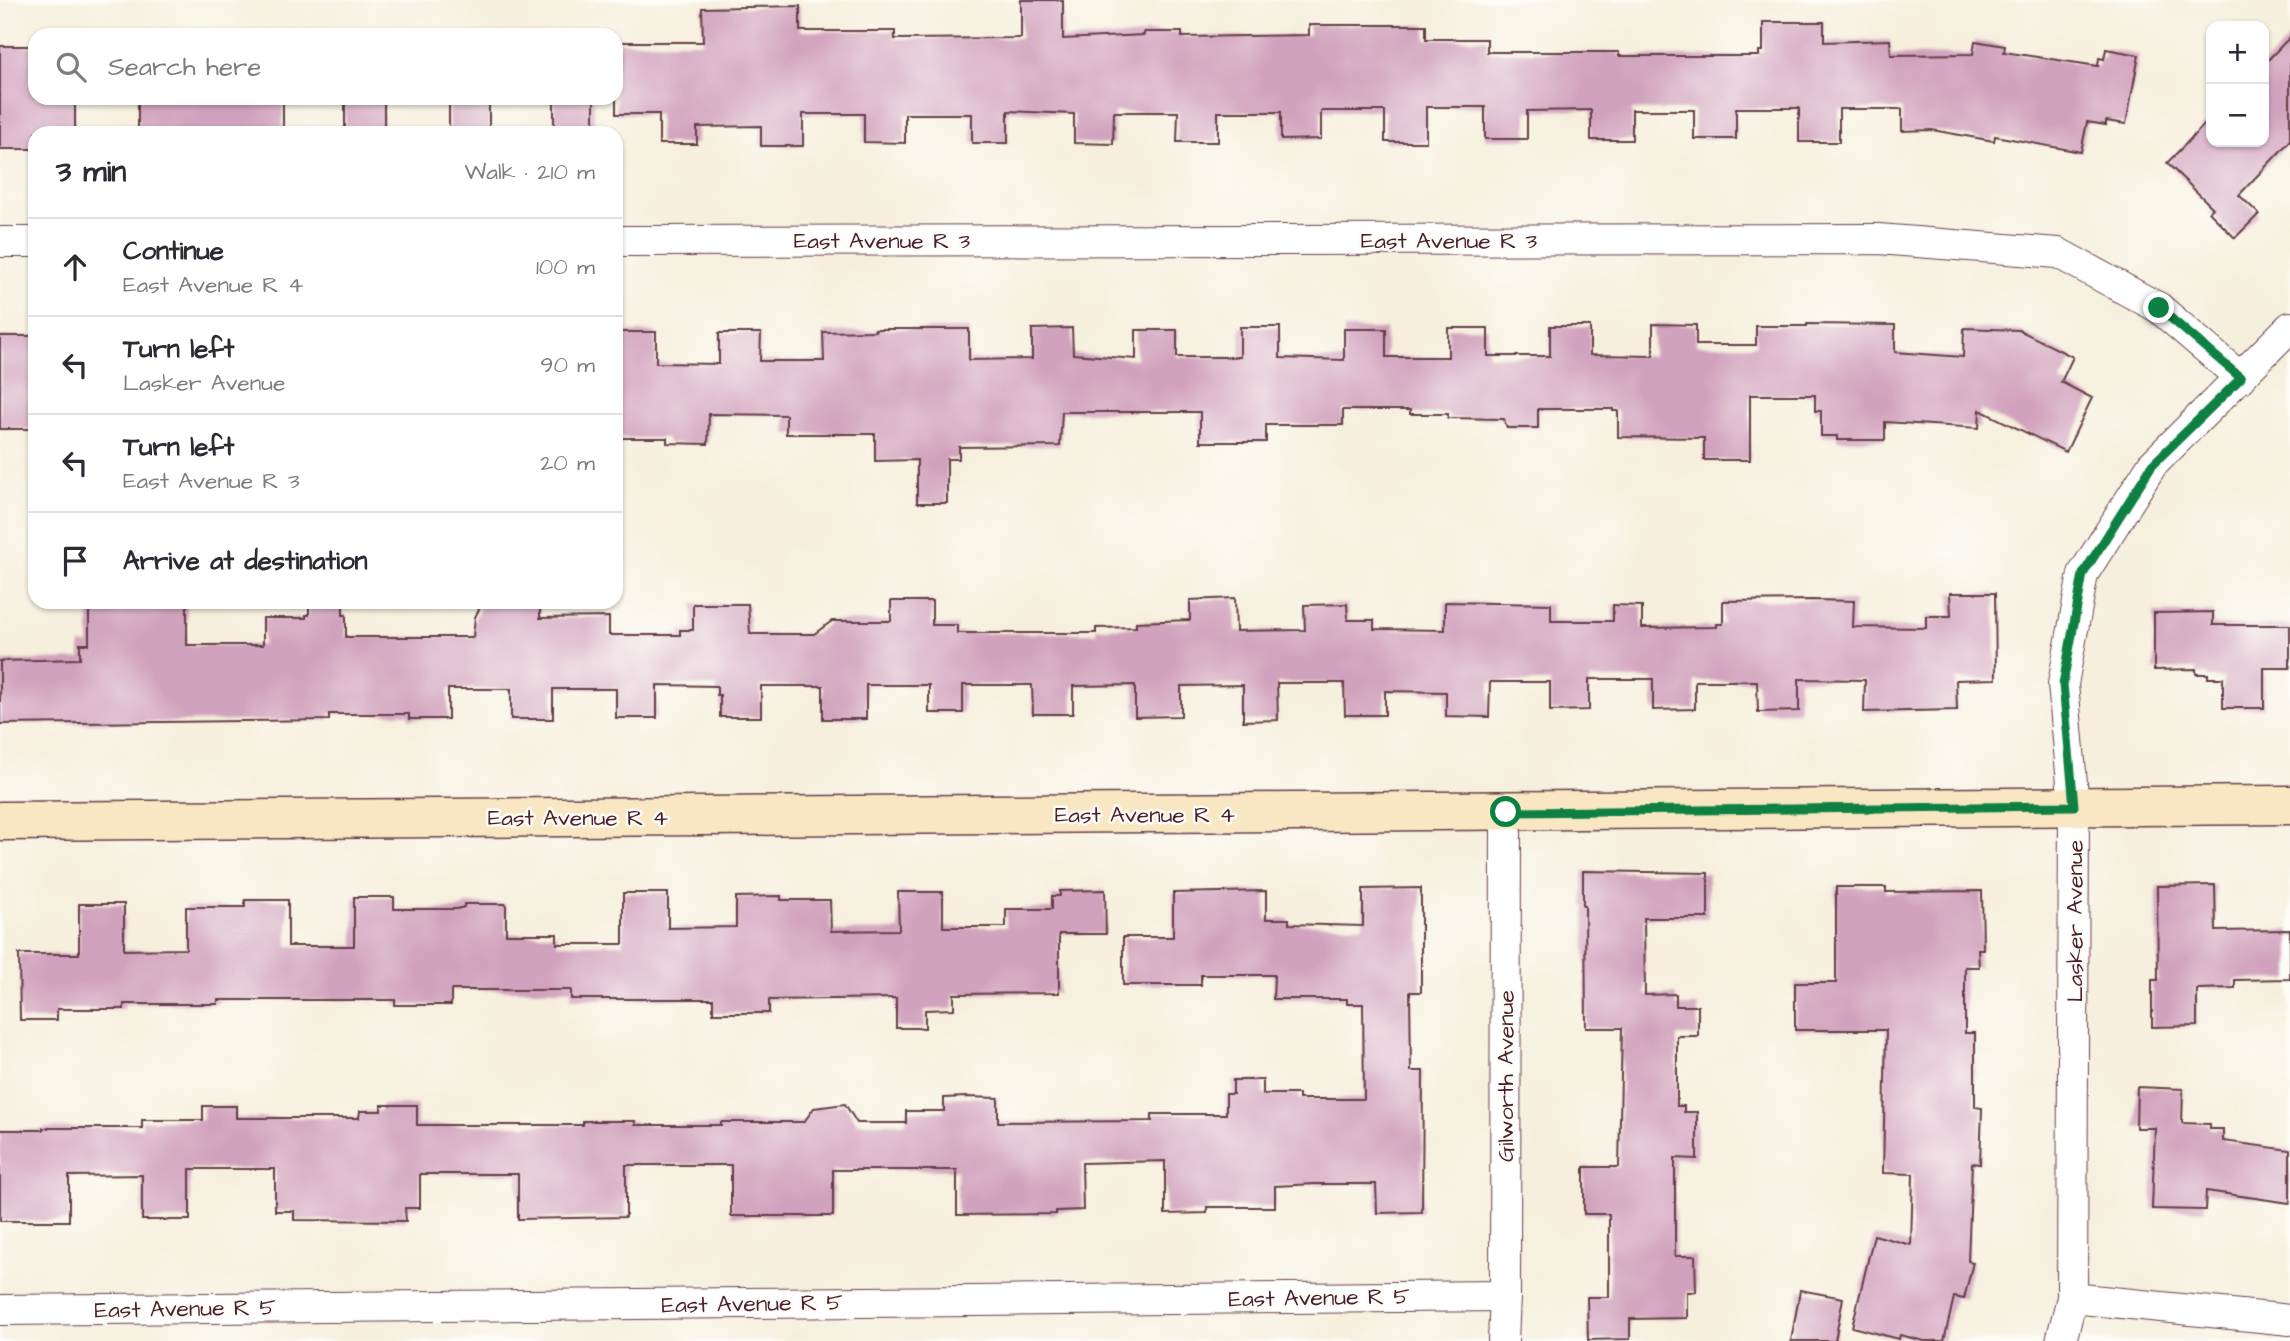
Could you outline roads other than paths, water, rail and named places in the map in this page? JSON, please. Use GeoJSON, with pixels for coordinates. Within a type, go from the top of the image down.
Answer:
{"type":"FeatureCollection","features":[{"type":"Feature","properties":{"kind":"street","name":"East Avenue R 3"},"geometry":{"type":"LineString","coordinates":[[623,241],[1878,239],[2058,253],[2159,308],[2241,378]]}},
{"type":"Feature","properties":{"kind":"street"},"geometry":{"type":"LineString","coordinates":[[0,242],[28,242]]}},
{"type":"Feature","properties":{"kind":"street","name":"Lasker Avenue"},"geometry":{"type":"LineString","coordinates":[[2061,1341],[2073,1298],[2074,806],[2063,684],[2083,574],[2152,465],[2290,327]]}},
{"type":"Feature","properties":{"kind":"street","name":"East Avenue R 4"},"geometry":{"type":"LineString","coordinates":[[0,821],[1506,812],[2290,804]]}},
{"type":"Feature","properties":{"kind":"street","name":"Gilworth Avenue"},"geometry":{"type":"LineString","coordinates":[[1503,1341],[1506,812]]}},
{"type":"Feature","properties":{"kind":"street","name":"East Avenue R 5"},"geometry":{"type":"LineString","coordinates":[[0,1310],[1505,1296]]}},
{"type":"Feature","properties":{"kind":"street"},"geometry":{"type":"LineString","coordinates":[[2073,1298],[2290,1320]]}}]}
